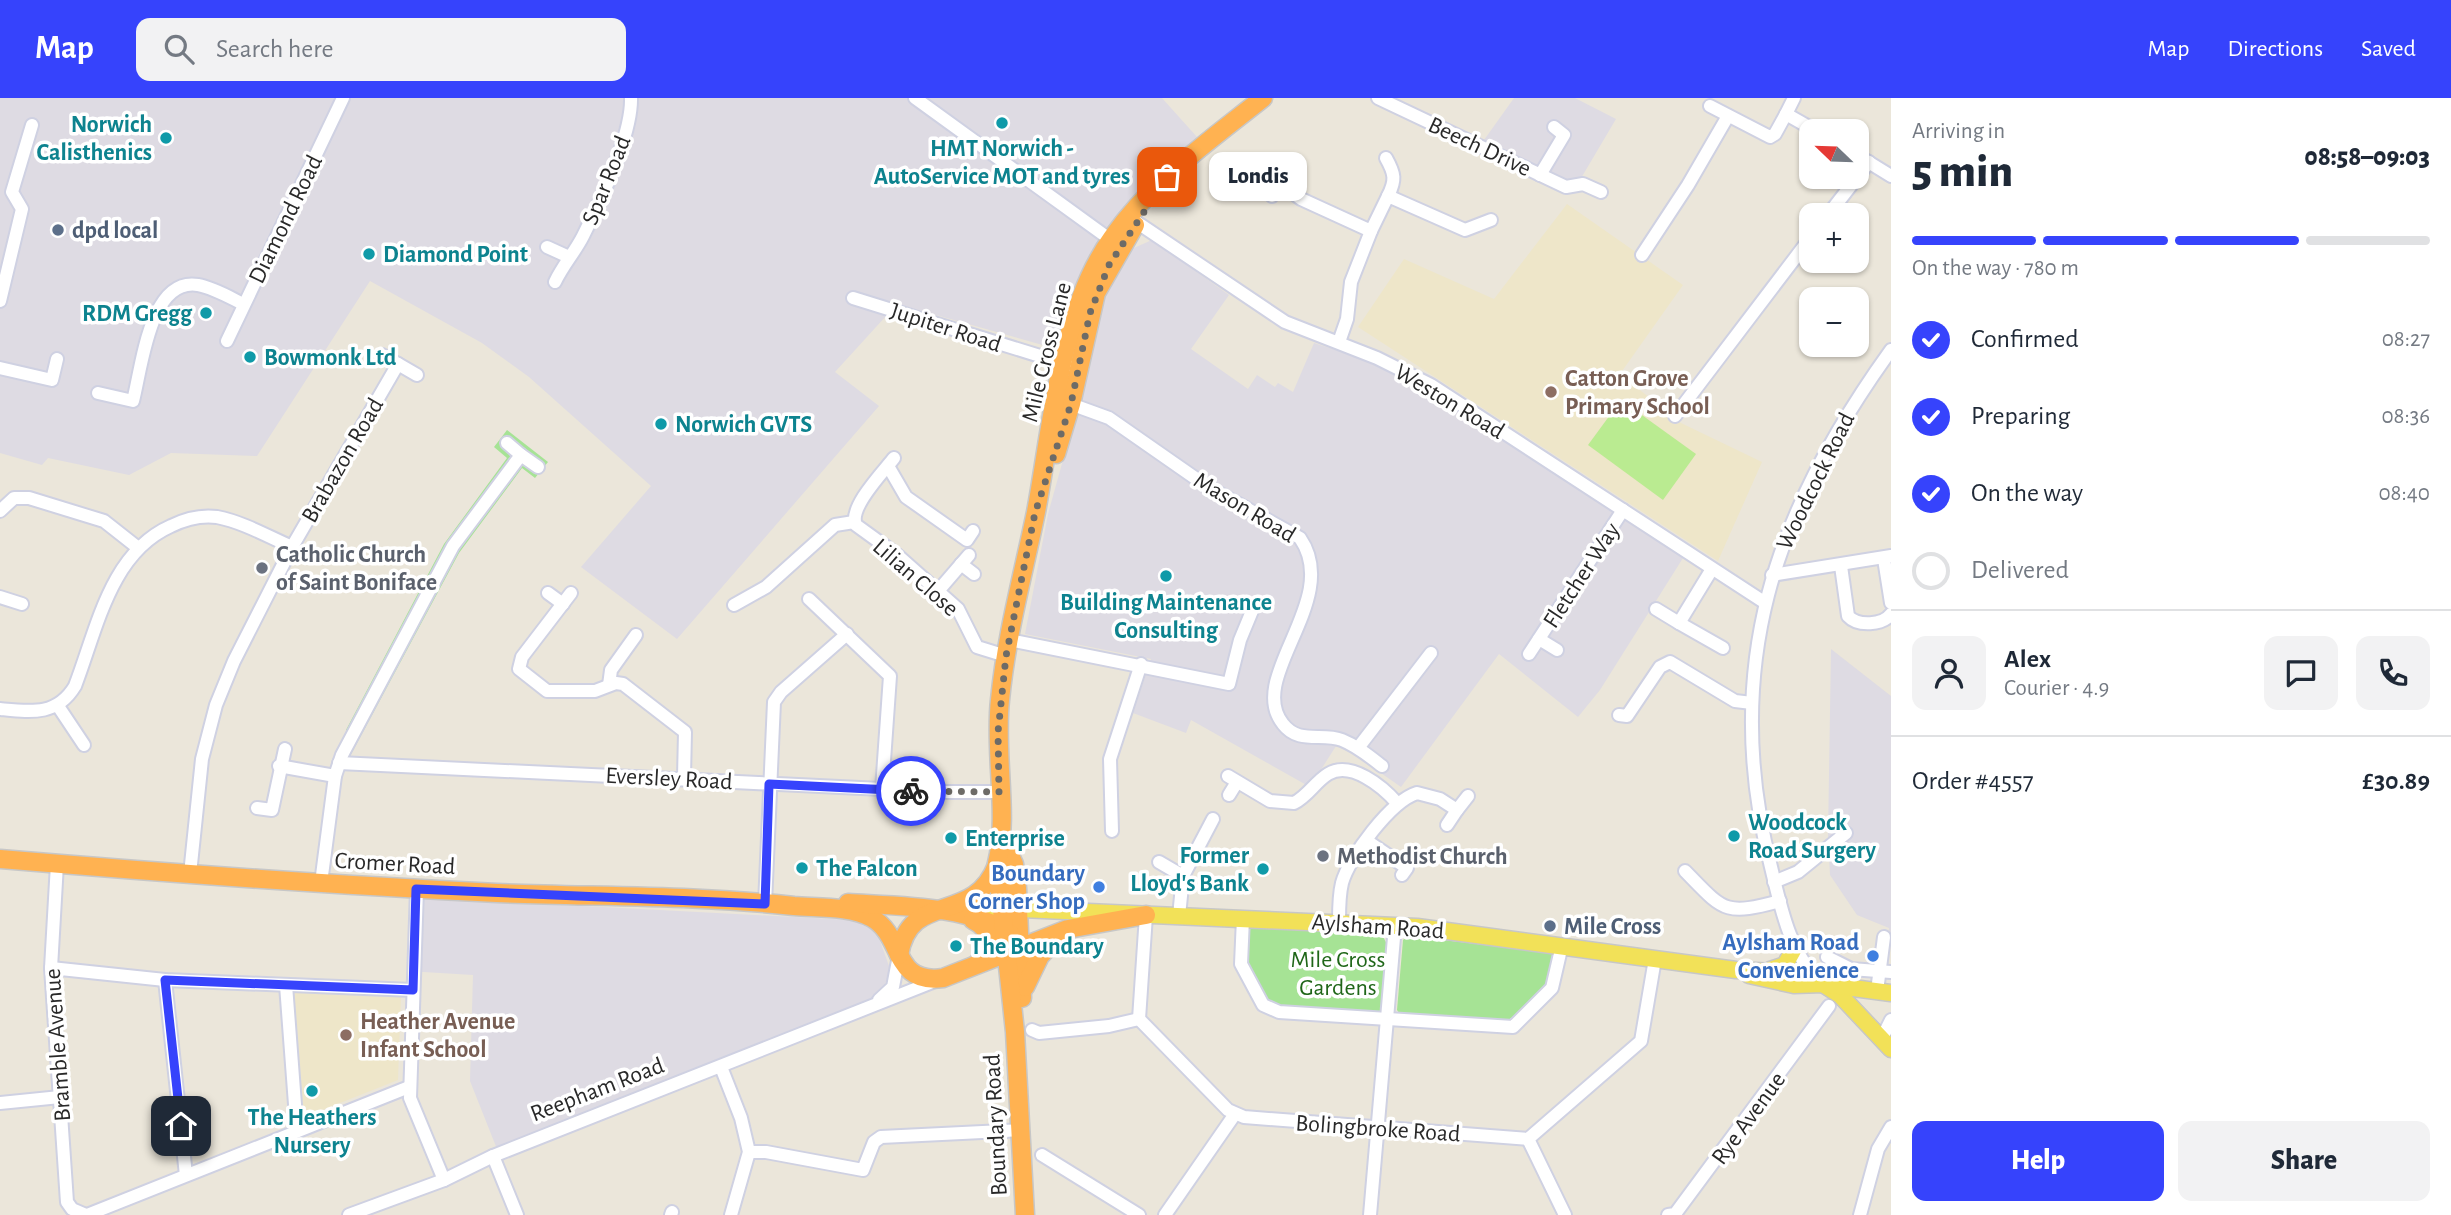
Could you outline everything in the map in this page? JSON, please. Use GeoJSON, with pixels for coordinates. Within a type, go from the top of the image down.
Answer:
{"type":"FeatureCollection","features":[{"type":"Feature","properties":{"kind":"highway","name":"Mile Cross Lane"},"geometry":{"type":"LineString","coordinates":[[1012,925],[997,863],[1003,840],[998,732],[1007,648],[1035,513],[1064,402],[1081,300],[1146,194],[1263,98]]}},
{"type":"Feature","properties":{"kind":"highway"},"geometry":{"type":"LineString","coordinates":[[1003,840],[1012,925],[1042,927],[1146,915]]}},
{"type":"Feature","properties":{"kind":"highway","name":"Cromer Road"},"geometry":{"type":"LineString","coordinates":[[0,859],[416,889],[789,905],[869,916],[888,933],[899,955]]}},
{"type":"Feature","properties":{"kind":"highway"},"geometry":{"type":"LineString","coordinates":[[977,964],[988,949],[988,932],[982,924],[961,911],[982,891],[997,863]]}},
{"type":"Feature","properties":{"kind":"highway","name":"Cromer Road"},"geometry":{"type":"LineString","coordinates":[[789,905],[833,902],[931,911],[961,911],[994,923],[1012,925]]}},
{"type":"Feature","properties":{"kind":"highway","name":"Reepham Road"},"geometry":{"type":"LineString","coordinates":[[899,955],[910,925],[931,911]]}},
{"type":"Feature","properties":{"kind":"highway","name":"Reepham Road"},"geometry":{"type":"LineString","coordinates":[[943,978],[977,964],[1012,925],[1068,929],[1100,921]]}},
{"type":"Feature","properties":{"kind":"highway","name":"Boundary Road"},"geometry":{"type":"LineString","coordinates":[[1012,925],[1023,990],[1021,1130],[1025,1215]]}},
{"type":"Feature","properties":{"kind":"highway","name":"Boundary Road"},"geometry":{"type":"LineString","coordinates":[[1012,925],[1024,1031]]}},
{"type":"Feature","properties":{"kind":"highway"},"geometry":{"type":"LineString","coordinates":[[1023,990],[1040,956],[1068,929]]}},
{"type":"Feature","properties":{"kind":"highway"},"geometry":{"type":"LineString","coordinates":[[899,955],[918,976],[943,978]]}},
{"type":"Feature","properties":{"kind":"highway","name":"Boundary Road"},"geometry":{"type":"LineString","coordinates":[[977,964],[987,965],[1002,977],[1024,1031]]}},
{"type":"Feature","properties":{"kind":"main road","name":"Aylsham Road"},"geometry":{"type":"LineString","coordinates":[[1012,925],[1146,915],[1395,926],[1736,970],[1770,970],[1799,975],[1823,984]]}},
{"type":"Feature","properties":{"kind":"main road"},"geometry":{"type":"LineString","coordinates":[[1770,970],[1785,965],[1796,946]]}},
{"type":"Feature","properties":{"kind":"main road","name":"Aylsham Road"},"geometry":{"type":"LineString","coordinates":[[1736,970],[1769,982],[1823,984],[1884,992]]}},
{"type":"Feature","properties":{"kind":"main road"},"geometry":{"type":"LineString","coordinates":[[1823,984],[1840,995],[1886,1044]]}},
{"type":"Feature","properties":{"kind":"street","name":"Diamond Road"},"geometry":{"type":"LineString","coordinates":[[227,341],[343,98]]}},
{"type":"Feature","properties":{"kind":"street","name":"Spar Road"},"geometry":{"type":"LineString","coordinates":[[555,282],[582,238],[628,126],[631,98]]}},
{"type":"Feature","properties":{"kind":"street"},"geometry":{"type":"LineString","coordinates":[[915,98],[1116,243]]}},
{"type":"Feature","properties":{"kind":"street","name":"Beech Drive"},"geometry":{"type":"LineString","coordinates":[[1378,98],[1570,188],[1586,178],[1601,192]]}},
{"type":"Feature","properties":{"kind":"street"},"geometry":{"type":"LineString","coordinates":[[1710,106],[1770,137],[1775,134],[1794,98]]}},
{"type":"Feature","properties":{"kind":"street"},"geometry":{"type":"LineString","coordinates":[[1786,114],[1799,121]]}},
{"type":"Feature","properties":{"kind":"street"},"geometry":{"type":"LineString","coordinates":[[1642,255],[1688,185],[1728,116]]}},
{"type":"Feature","properties":{"kind":"street"},"geometry":{"type":"LineString","coordinates":[[0,301],[22,209],[6,190],[32,125]]}},
{"type":"Feature","properties":{"kind":"street"},"geometry":{"type":"LineString","coordinates":[[1540,174],[1568,130],[1553,127]]}},
{"type":"Feature","properties":{"kind":"street"},"geometry":{"type":"LineString","coordinates":[[1339,342],[1347,319],[1351,282],[1371,231],[1395,182],[1395,174],[1386,158]]}},
{"type":"Feature","properties":{"kind":"street"},"geometry":{"type":"LineString","coordinates":[[1869,162],[1891,176]]}},
{"type":"Feature","properties":{"kind":"street"},"geometry":{"type":"LineString","coordinates":[[1272,196],[1284,179],[1301,199],[1371,231]]}},
{"type":"Feature","properties":{"kind":"street"},"geometry":{"type":"LineString","coordinates":[[1837,203],[1848,189]]}},
{"type":"Feature","properties":{"kind":"street"},"geometry":{"type":"LineString","coordinates":[[1388,196],[1465,230],[1491,220]]}},
{"type":"Feature","properties":{"kind":"street","name":"Weston Road"},"geometry":{"type":"LineString","coordinates":[[1133,219],[1285,322],[1339,342],[1431,385],[1764,602]]}},
{"type":"Feature","properties":{"kind":"street"},"geometry":{"type":"LineString","coordinates":[[547,247],[569,257]]}},
{"type":"Feature","properties":{"kind":"street"},"geometry":{"type":"LineString","coordinates":[[1675,416],[1799,253]]}},
{"type":"Feature","properties":{"kind":"street"},"geometry":{"type":"LineString","coordinates":[[98,393],[139,402],[156,311],[172,290],[184,285],[198,285],[243,304]]}},
{"type":"Feature","properties":{"kind":"street","name":"Jupiter Road"},"geometry":{"type":"LineString","coordinates":[[852,298],[1071,366]]}},
{"type":"Feature","properties":{"kind":"street","name":"Woodcock Road"},"geometry":{"type":"LineString","coordinates":[[1823,984],[1809,972],[1796,946],[1774,882],[1756,805],[1752,703],[1764,602],[1772,575],[1811,480],[1855,400],[1891,350]]}},
{"type":"Feature","properties":{"kind":"street"},"geometry":{"type":"LineString","coordinates":[[382,355],[417,375]]}},
{"type":"Feature","properties":{"kind":"street"},"geometry":{"type":"LineString","coordinates":[[0,368],[52,380],[57,359]]}},
{"type":"Feature","properties":{"kind":"street","name":"Brabazon Road"},"geometry":{"type":"LineString","coordinates":[[191,874],[202,759],[216,705],[234,661],[292,547],[398,364]]}},
{"type":"Feature","properties":{"kind":"street","name":"Mason Road"},"geometry":{"type":"LineString","coordinates":[[1064,402],[1109,418],[1208,487],[1300,538],[1307,548],[1313,578],[1274,689],[1276,714],[1294,734],[1306,738],[1331,736],[1358,748],[1382,766]]}},
{"type":"Feature","properties":{"kind":"street"},"geometry":{"type":"LineString","coordinates":[[507,443],[538,467]]}},
{"type":"Feature","properties":{"kind":"street"},"geometry":{"type":"LineString","coordinates":[[321,883],[337,769],[453,546],[521,455]]}},
{"type":"Feature","properties":{"kind":"street","name":"Lilian Close"},"geometry":{"type":"LineString","coordinates":[[854,522],[856,508],[891,462],[906,497],[967,548],[974,574]]}},
{"type":"Feature","properties":{"kind":"street"},"geometry":{"type":"LineString","coordinates":[[0,511],[14,498],[29,498],[104,521],[137,547]]}},
{"type":"Feature","properties":{"kind":"street","name":"Fletcher Way"},"geometry":{"type":"LineString","coordinates":[[1529,654],[1623,510]]}},
{"type":"Feature","properties":{"kind":"street"},"geometry":{"type":"LineString","coordinates":[[0,709],[36,712],[58,706],[75,686],[118,573],[137,547],[160,530],[189,519],[206,517],[227,520],[292,547]]}},
{"type":"Feature","properties":{"kind":"street","name":"Lilian Close"},"geometry":{"type":"LineString","coordinates":[[734,605],[747,593],[766,587],[835,525],[854,522],[963,616],[977,647],[1141,664],[1229,684],[1240,640],[1252,611]]}},
{"type":"Feature","properties":{"kind":"street"},"geometry":{"type":"LineString","coordinates":[[937,591],[967,548]]}},
{"type":"Feature","properties":{"kind":"street"},"geometry":{"type":"LineString","coordinates":[[1772,575],[1888,558],[1891,603]]}},
{"type":"Feature","properties":{"kind":"street"},"geometry":{"type":"LineString","coordinates":[[1841,566],[1848,616],[1852,621],[1858,624],[1882,620],[1891,614]]}},
{"type":"Feature","properties":{"kind":"street"},"geometry":{"type":"LineString","coordinates":[[1679,623],[1712,569]]}},
{"type":"Feature","properties":{"kind":"street"},"geometry":{"type":"LineString","coordinates":[[548,593],[567,598],[522,657],[519,669],[547,691],[595,691],[610,685],[623,684],[685,732],[684,777]]}},
{"type":"Feature","properties":{"kind":"street"},"geometry":{"type":"LineString","coordinates":[[0,597],[22,604]]}},
{"type":"Feature","properties":{"kind":"street"},"geometry":{"type":"LineString","coordinates":[[809,599],[890,676],[883,789]]}},
{"type":"Feature","properties":{"kind":"street"},"geometry":{"type":"LineString","coordinates":[[1656,609],[1719,646],[1720,631]]}},
{"type":"Feature","properties":{"kind":"street"},"geometry":{"type":"LineString","coordinates":[[765,904],[774,702],[781,692],[847,634]]}},
{"type":"Feature","properties":{"kind":"street"},"geometry":{"type":"LineString","coordinates":[[610,685],[611,670],[636,635]]}},
{"type":"Feature","properties":{"kind":"street","name":"Fletcher Way"},"geometry":{"type":"LineString","coordinates":[[1539,639],[1557,650]]}},
{"type":"Feature","properties":{"kind":"street"},"geometry":{"type":"LineString","coordinates":[[1358,748],[1431,653]]}},
{"type":"Feature","properties":{"kind":"street"},"geometry":{"type":"LineString","coordinates":[[1625,718],[1661,667],[1670,662],[1735,701],[1752,703]]}},
{"type":"Feature","properties":{"kind":"street"},"geometry":{"type":"LineString","coordinates":[[1112,831],[1110,759],[1141,664]]}},
{"type":"Feature","properties":{"kind":"street"},"geometry":{"type":"LineString","coordinates":[[58,706],[83,745]]}},
{"type":"Feature","properties":{"kind":"street"},"geometry":{"type":"LineString","coordinates":[[257,808],[278,811],[279,766],[285,749]]}},
{"type":"Feature","properties":{"kind":"street","name":"Eversley Road"},"geometry":{"type":"LineString","coordinates":[[279,766],[684,777],[769,784],[999,792]]}},
{"type":"Feature","properties":{"kind":"street"},"geometry":{"type":"LineString","coordinates":[[1229,796],[1233,779],[1270,801],[1294,803],[1332,772],[1345,771],[1357,773],[1380,786],[1397,803]]}},
{"type":"Feature","properties":{"kind":"street"},"geometry":{"type":"LineString","coordinates":[[1339,922],[1342,884],[1367,841],[1397,803],[1412,794],[1429,794],[1457,810]]}},
{"type":"Feature","properties":{"kind":"street"},"geometry":{"type":"LineString","coordinates":[[1447,825],[1468,796]]}},
{"type":"Feature","properties":{"kind":"street"},"geometry":{"type":"LineString","coordinates":[[1179,916],[1183,876],[1213,819]]}},
{"type":"Feature","properties":{"kind":"street"},"geometry":{"type":"LineString","coordinates":[[1774,882],[1798,872],[1846,833]]}},
{"type":"Feature","properties":{"kind":"street"},"geometry":{"type":"LineString","coordinates":[[1367,841],[1408,867]]}},
{"type":"Feature","properties":{"kind":"street"},"geometry":{"type":"LineString","coordinates":[[1159,862],[1183,876]]}},
{"type":"Feature","properties":{"kind":"street","name":"Bramble Avenue"},"geometry":{"type":"LineString","coordinates":[[57,864],[51,968],[67,1202],[72,1209],[87,1215],[409,1087]]}},
{"type":"Feature","properties":{"kind":"street"},"geometry":{"type":"LineString","coordinates":[[1685,871],[1717,903],[1728,909],[1736,911],[1780,901]]}},
{"type":"Feature","properties":{"kind":"street"},"geometry":{"type":"LineString","coordinates":[[416,889],[409,1087],[418,1121],[444,1180]]}},
{"type":"Feature","properties":{"kind":"street"},"geometry":{"type":"LineString","coordinates":[[1146,915],[1139,1019],[1235,1114],[1165,1215]]}},
{"type":"Feature","properties":{"kind":"street"},"geometry":{"type":"LineString","coordinates":[[1243,918],[1241,964],[1263,1005],[1270,1010],[1513,1027],[1552,988],[1562,946]]}},
{"type":"Feature","properties":{"kind":"street"},"geometry":{"type":"LineString","coordinates":[[1370,1215],[1395,926]]}},
{"type":"Feature","properties":{"kind":"street"},"geometry":{"type":"LineString","coordinates":[[1884,937],[1884,992]]}},
{"type":"Feature","properties":{"kind":"street","name":"Reepham Road"},"geometry":{"type":"LineString","coordinates":[[863,1009],[887,996],[893,987],[899,955]]}},
{"type":"Feature","properties":{"kind":"street"},"geometry":{"type":"LineString","coordinates":[[1827,957],[1851,969],[1886,972]]}},
{"type":"Feature","properties":{"kind":"street"},"geometry":{"type":"LineString","coordinates":[[1565,1215],[1528,1139],[1641,1041],[1655,959]]}},
{"type":"Feature","properties":{"kind":"street"},"geometry":{"type":"LineString","coordinates":[[51,968],[165,980],[413,990]]}},
{"type":"Feature","properties":{"kind":"street","name":"Reepham Road"},"geometry":{"type":"LineString","coordinates":[[349,1215],[444,1180],[493,1156],[943,978]]}},
{"type":"Feature","properties":{"kind":"street"},"geometry":{"type":"LineString","coordinates":[[165,980],[186,1175]]}},
{"type":"Feature","properties":{"kind":"street"},"geometry":{"type":"LineString","coordinates":[[286,985],[297,1131]]}},
{"type":"Feature","properties":{"kind":"street","name":"Rye Avenue"},"geometry":{"type":"LineString","coordinates":[[1668,1215],[1676,1215],[1826,1010],[1811,1006]]}},
{"type":"Feature","properties":{"kind":"street"},"geometry":{"type":"LineString","coordinates":[[1024,1031],[1039,1033],[1097,1027],[1139,1019]]}},
{"type":"Feature","properties":{"kind":"street"},"geometry":{"type":"LineString","coordinates":[[1886,1044],[1891,1020]]}},
{"type":"Feature","properties":{"kind":"street"},"geometry":{"type":"LineString","coordinates":[[721,1067],[741,1118],[749,1152],[732,1215]]}},
{"type":"Feature","properties":{"kind":"street"},"geometry":{"type":"LineString","coordinates":[[0,1103],[60,1097]]}},
{"type":"Feature","properties":{"kind":"street","name":"Bolingbroke Road"},"geometry":{"type":"LineString","coordinates":[[1235,1114],[1528,1139]]}},
{"type":"Feature","properties":{"kind":"street"},"geometry":{"type":"LineString","coordinates":[[1860,1215],[1878,1149],[1891,1127]]}},
{"type":"Feature","properties":{"kind":"street"},"geometry":{"type":"LineString","coordinates":[[749,1152],[766,1152],[869,1171],[874,1142],[881,1137],[1021,1130]]}},
{"type":"Feature","properties":{"kind":"street"},"geometry":{"type":"LineString","coordinates":[[1042,1155],[1139,1215]]}},
{"type":"Feature","properties":{"kind":"street"},"geometry":{"type":"LineString","coordinates":[[493,1156],[517,1215]]}},
{"type":"Feature","properties":{"kind":"street"},"geometry":{"type":"LineString","coordinates":[[1061,1183],[1068,1170]]}},
{"type":"Feature","properties":{"kind":"shaded area"},"geometry":{"type":"Polygon","coordinates":[[[0,98],[1162,98],[1197,137],[1142,187],[1115,223],[1060,341],[1046,346],[897,304],[835,372],[879,406],[677,639],[581,567],[651,486],[529,377],[482,343],[370,281],[257,456],[171,453],[129,475],[48,458],[42,465],[0,453],[0,98]]]}},
{"type":"Feature","properties":{"kind":"shaded area"},"geometry":{"type":"Polygon","coordinates":[[[1514,98],[1575,98],[1616,119],[1577,185],[1484,140],[1514,98]]]}},
{"type":"Feature","properties":{"kind":"shaded area","name":"Catton Grove Primary School"},"geometry":{"type":"Polygon","coordinates":[[[1567,204],[1683,285],[1620,374],[1681,423],[1762,462],[1718,561],[1358,327],[1404,259],[1494,299],[1567,204]]]}},
{"type":"Feature","properties":{"kind":"shaded area"},"geometry":{"type":"Polygon","coordinates":[[[1152,240],[1229,295],[1191,349],[1248,389],[1257,375],[1275,387],[1278,383],[1293,392],[1314,343],[1354,356],[1428,390],[1683,558],[1600,690],[1578,717],[1499,654],[1401,787],[1355,755],[1336,746],[1310,787],[1191,720],[1186,733],[1133,713],[1151,659],[1025,634],[1048,514],[1081,395],[1103,293],[1127,251],[1152,240]]]}},
{"type":"Feature","properties":{"kind":"shaded area"},"geometry":{"type":"Polygon","coordinates":[[[1831,649],[1891,696],[1891,937],[1888,937],[1889,928],[1857,915],[1830,875],[1828,837],[1831,649]]]}},
{"type":"Feature","properties":{"kind":"shaded area"},"geometry":{"type":"Polygon","coordinates":[[[410,897],[852,920],[871,929],[879,938],[889,966],[888,978],[880,994],[865,1001],[497,1149],[470,1081],[473,975],[407,971],[410,897]]]}},
{"type":"Feature","properties":{"kind":"shaded area","name":"Heather Avenue Infant School"},"geometry":{"type":"Polygon","coordinates":[[[291,991],[401,996],[398,1080],[300,1119],[291,991]]]}},
{"type":"Feature","properties":{"kind":"green space"},"geometry":{"type":"Polygon","coordinates":[[[1621,400],[1696,454],[1663,500],[1588,445],[1621,400]]]}},
{"type":"Feature","properties":{"kind":"green space"},"geometry":{"type":"Polygon","coordinates":[[[507,430],[548,462],[535,478],[522,468],[459,553],[350,756],[342,755],[353,733],[346,730],[444,544],[507,458],[494,447],[507,430]]]}},
{"type":"Feature","properties":{"kind":"green space","name":"Mile Cross Gardens"},"geometry":{"type":"Polygon","coordinates":[[[1250,926],[1382,935],[1387,944],[1383,1010],[1374,1016],[1278,1009],[1268,1004],[1245,958],[1246,930],[1250,926]]]}},
{"type":"Feature","properties":{"kind":"green space","name":"Mile Cross Gardens"},"geometry":{"type":"Polygon","coordinates":[[[1408,936],[1554,953],[1554,979],[1518,1022],[1402,1017],[1397,1010],[1403,940],[1408,936]]]}},
{"type":"Feature","properties":{"kind":"way so far"},"geometry":{"type":"LineString","coordinates":[[911,791],[999,792],[999,700],[1035,513],[1071,404],[1096,293],[1109,265],[1167,177]]}},
{"type":"Feature","properties":{"kind":"place","name":"HMT Norwich - AutoService MOT and tyres"},"geometry":{"type":"Point","coordinates":[1002,123]}},
{"type":"Feature","properties":{"kind":"place","name":"Norwich Calisthenics"},"geometry":{"type":"Point","coordinates":[166,138]}},
{"type":"Feature","properties":{"kind":"place","name":"Londis"},"geometry":{"type":"Point","coordinates":[1167,177]}},
{"type":"Feature","properties":{"kind":"place","name":"dpd local"},"geometry":{"type":"Point","coordinates":[58,230]}},
{"type":"Feature","properties":{"kind":"place","name":"Diamond Point"},"geometry":{"type":"Point","coordinates":[369,254]}},
{"type":"Feature","properties":{"kind":"place","name":"RDM Gregg"},"geometry":{"type":"Point","coordinates":[206,313]}},
{"type":"Feature","properties":{"kind":"place","name":"Bowmonk Ltd"},"geometry":{"type":"Point","coordinates":[250,357]}},
{"type":"Feature","properties":{"kind":"place","name":"Catton Grove Primary School"},"geometry":{"type":"Point","coordinates":[1551,392]}},
{"type":"Feature","properties":{"kind":"place","name":"Norwich GVTS"},"geometry":{"type":"Point","coordinates":[661,424]}},
{"type":"Feature","properties":{"kind":"place","name":"Catholic Church of Saint Boniface"},"geometry":{"type":"Point","coordinates":[262,568]}},
{"type":"Feature","properties":{"kind":"place","name":"Building Maintenance Consulting"},"geometry":{"type":"Point","coordinates":[1166,576]}},
{"type":"Feature","properties":{"kind":"place","name":"Woodcock Road Surgery"},"geometry":{"type":"Point","coordinates":[1734,836]}},
{"type":"Feature","properties":{"kind":"place","name":"Enterprise"},"geometry":{"type":"Point","coordinates":[951,838]}},
{"type":"Feature","properties":{"kind":"place","name":"Methodist Church"},"geometry":{"type":"Point","coordinates":[1323,856]}},
{"type":"Feature","properties":{"kind":"place","name":"The Falcon"},"geometry":{"type":"Point","coordinates":[802,868]}},
{"type":"Feature","properties":{"kind":"place","name":"Former Lloyd's Bank"},"geometry":{"type":"Point","coordinates":[1263,869]}},
{"type":"Feature","properties":{"kind":"place","name":"Boundary Corner Shop"},"geometry":{"type":"Point","coordinates":[1099,887]}},
{"type":"Feature","properties":{"kind":"place","name":"Mile Cross"},"geometry":{"type":"Point","coordinates":[1550,926]}},
{"type":"Feature","properties":{"kind":"place","name":"The Boundary"},"geometry":{"type":"Point","coordinates":[956,946]}},
{"type":"Feature","properties":{"kind":"place","name":"Aylsham Road Convenience"},"geometry":{"type":"Point","coordinates":[1873,956]}},
{"type":"Feature","properties":{"kind":"place","name":"Heather Avenue Infant School"},"geometry":{"type":"Point","coordinates":[346,1035]}},
{"type":"Feature","properties":{"kind":"place","name":"The Heathers Nursery"},"geometry":{"type":"Point","coordinates":[312,1091]}},
{"type":"Feature","properties":{"kind":"route"},"geometry":{"type":"LineString","coordinates":[[181,1126],[165,980],[413,990],[416,889],[765,904],[769,784],[911,791]]}}]}
